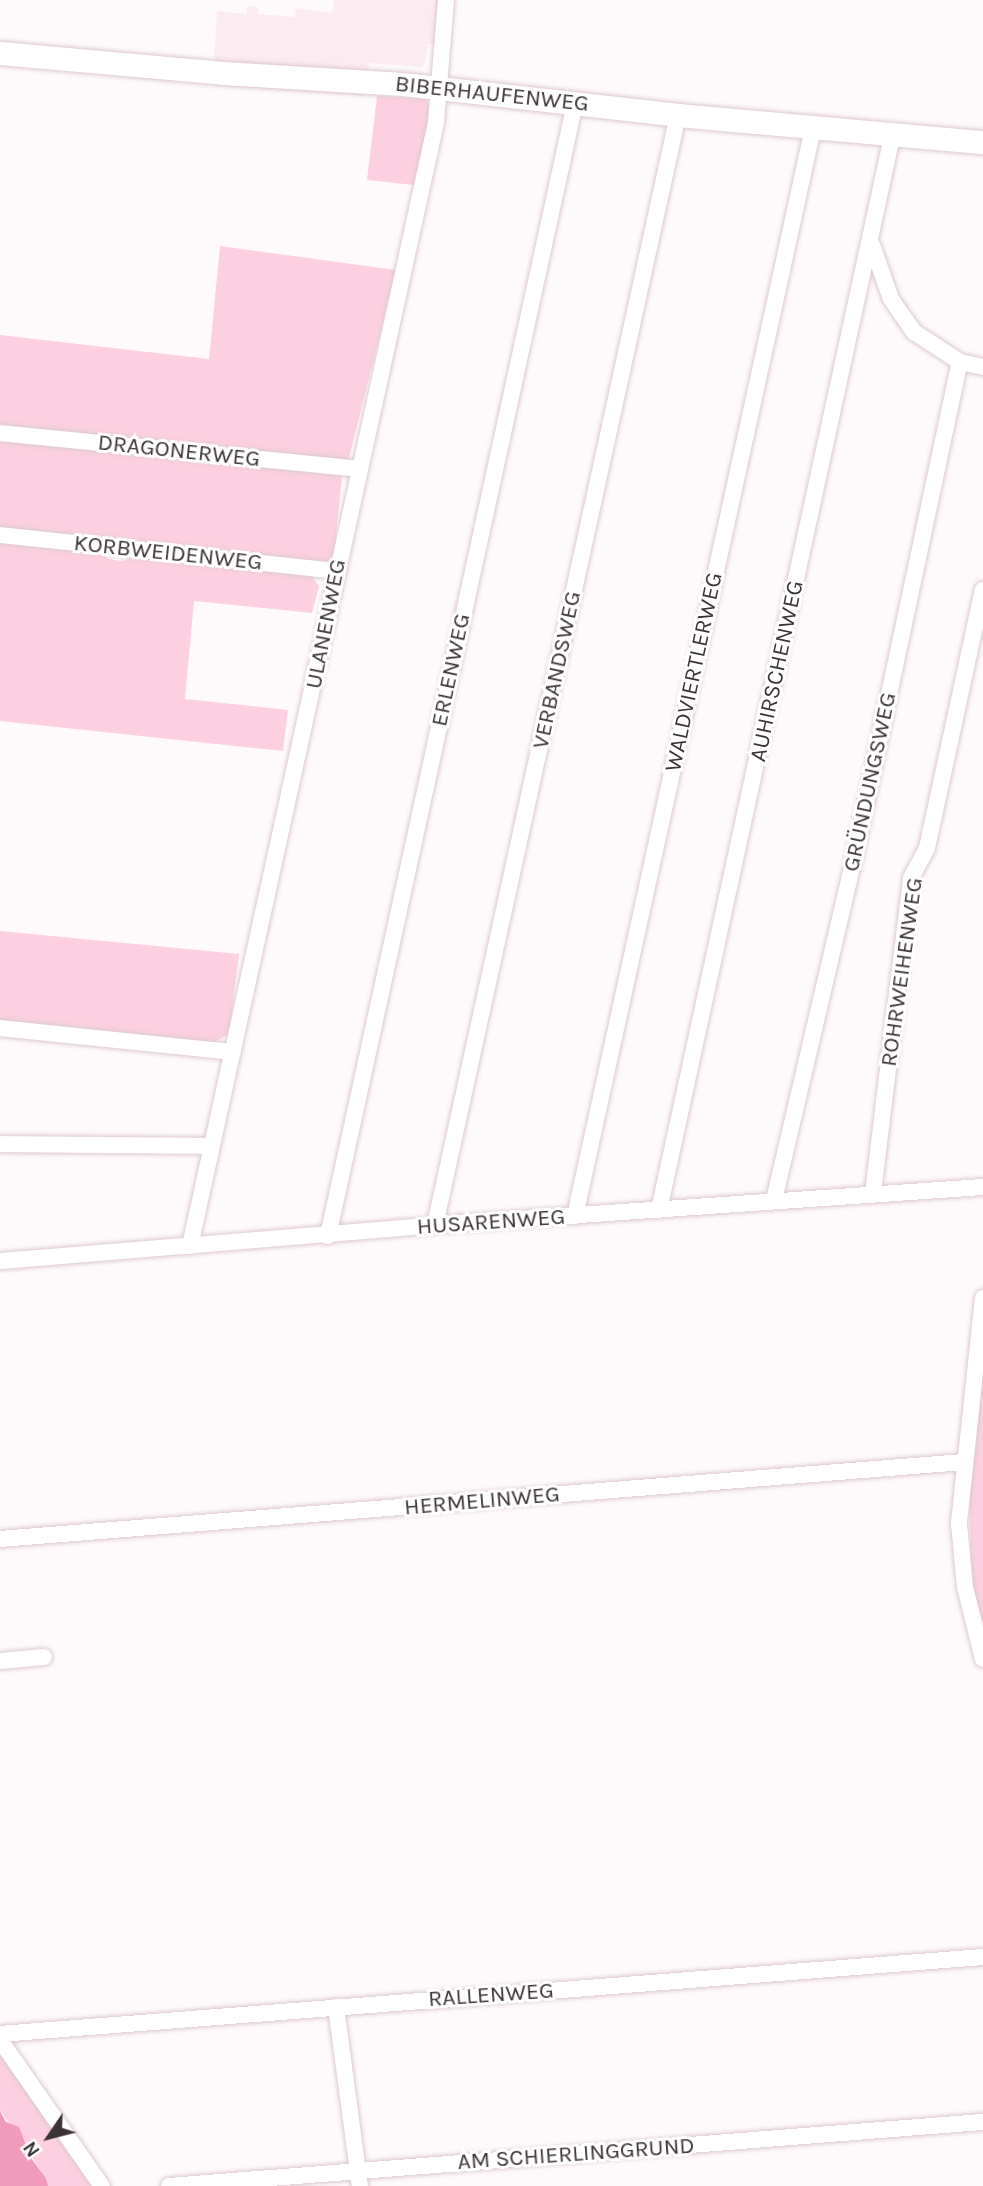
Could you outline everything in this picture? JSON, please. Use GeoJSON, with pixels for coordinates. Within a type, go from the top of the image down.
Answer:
{"type":"FeatureCollection","features":[{"type":"Feature","properties":{"kind":"main road","name":"BIBERHAUFENWEG"},"geometry":{"type":"LineString","coordinates":[[0,53],[223,74],[438,88],[678,115],[983,142]]}},
{"type":"Feature","properties":{"kind":"street","name":"ULANENWEG"},"geometry":{"type":"LineString","coordinates":[[190,1246],[436,122],[446,0]]}},
{"type":"Feature","properties":{"kind":"street","name":"ERLENWEG"},"geometry":{"type":"LineString","coordinates":[[328,1236],[575,103]]}},
{"type":"Feature","properties":{"kind":"street","name":"VERBANDSWEG"},"geometry":{"type":"LineString","coordinates":[[435,1225],[678,115]]}},
{"type":"Feature","properties":{"kind":"street","name":"WALDVIERTLERWEG"},"geometry":{"type":"LineString","coordinates":[[575,1216],[813,128]]}},
{"type":"Feature","properties":{"kind":"street","name":"AUHIRSCHENWEG"},"geometry":{"type":"LineString","coordinates":[[659,1210],[893,132]]}},
{"type":"Feature","properties":{"kind":"street"},"geometry":{"type":"LineString","coordinates":[[871,243],[891,299],[901,316],[924,340],[960,362],[983,367]]}},
{"type":"Feature","properties":{"kind":"street","name":"GRÜNDUNGSWEG"},"geometry":{"type":"LineString","coordinates":[[774,1200],[857,845],[960,362]]}},
{"type":"Feature","properties":{"kind":"street","name":"DRAGONERWEG"},"geometry":{"type":"LineString","coordinates":[[0,433],[358,469]]}},
{"type":"Feature","properties":{"kind":"street","name":"KORBWEIDENWEG"},"geometry":{"type":"LineString","coordinates":[[0,536],[337,571]]}},
{"type":"Feature","properties":{"kind":"street","name":"ROHRWEIHENWEG"},"geometry":{"type":"LineString","coordinates":[[873,1193],[911,878],[928,848],[983,590]]}},
{"type":"Feature","properties":{"kind":"street"},"geometry":{"type":"LineString","coordinates":[[0,1028],[233,1052]]}},
{"type":"Feature","properties":{"kind":"street"},"geometry":{"type":"LineString","coordinates":[[0,1144],[210,1146]]}},
{"type":"Feature","properties":{"kind":"street","name":"HUSARENWEG"},"geometry":{"type":"LineString","coordinates":[[0,1261],[328,1236],[435,1225],[983,1187]]}},
{"type":"Feature","properties":{"kind":"street"},"geometry":{"type":"LineString","coordinates":[[983,1298],[958,1524],[965,1587],[983,1659]]}},
{"type":"Feature","properties":{"kind":"street","name":"HERMELINWEG"},"geometry":{"type":"LineString","coordinates":[[0,1539],[963,1462]]}},
{"type":"Feature","properties":{"kind":"street"},"geometry":{"type":"LineString","coordinates":[[0,1661],[44,1657]]}},
{"type":"Feature","properties":{"kind":"street","name":"RALLENWEG"},"geometry":{"type":"LineString","coordinates":[[0,2034],[983,1958]]}},
{"type":"Feature","properties":{"kind":"street"},"geometry":{"type":"LineString","coordinates":[[336,2007],[358,2178]]}},
{"type":"Feature","properties":{"kind":"street"},"geometry":{"type":"LineString","coordinates":[[0,2040],[102,2186]]}},
{"type":"Feature","properties":{"kind":"street","name":"AM SCHIERLINGGRUND"},"geometry":{"type":"LineString","coordinates":[[169,2186],[358,2178],[983,2122]]}},
{"type":"Feature","properties":{"kind":"shaded area"},"geometry":{"type":"Polygon","coordinates":[[[334,0],[439,0],[435,44],[428,44],[425,63],[421,67],[369,63],[365,96],[213,85],[217,11],[246,14],[247,6],[258,7],[258,14],[296,17],[295,8],[332,13],[334,0]]]}},
{"type":"Feature","properties":{"kind":"shaded area"},"geometry":{"type":"Polygon","coordinates":[[[377,96],[425,99],[432,107],[414,185],[367,180],[377,96]]]}},
{"type":"Feature","properties":{"kind":"shaded area"},"geometry":{"type":"Polygon","coordinates":[[[220,246],[396,270],[348,462],[0,428],[0,335],[209,359],[220,246]]]}},
{"type":"Feature","properties":{"kind":"shaded area"},"geometry":{"type":"Polygon","coordinates":[[[0,440],[342,476],[333,564],[0,529],[0,440]]]}},
{"type":"Feature","properties":{"kind":"shaded area"},"geometry":{"type":"Polygon","coordinates":[[[0,543],[98,551],[109,559],[121,561],[141,556],[300,571],[312,577],[319,586],[312,613],[194,601],[185,699],[288,710],[283,751],[0,721],[0,543]]]}},
{"type":"Feature","properties":{"kind":"shaded area"},"geometry":{"type":"Polygon","coordinates":[[[0,931],[239,954],[229,1034],[209,1045],[0,1024],[0,931]]]}},
{"type":"Feature","properties":{"kind":"shaded area"},"geometry":{"type":"Polygon","coordinates":[[[983,1343],[983,1623],[972,1584],[969,1490],[983,1343]]]}},
{"type":"Feature","properties":{"kind":"shaded area"},"geometry":{"type":"Polygon","coordinates":[[[0,2054],[91,2186],[48,2186],[46,2178],[0,2110],[0,2054]]]}},
{"type":"Feature","properties":{"kind":"shaded area"},"geometry":{"type":"Polygon","coordinates":[[[0,2111],[6,2122],[19,2127],[31,2158],[46,2178],[48,2186],[0,2186],[0,2111]]]}}]}
